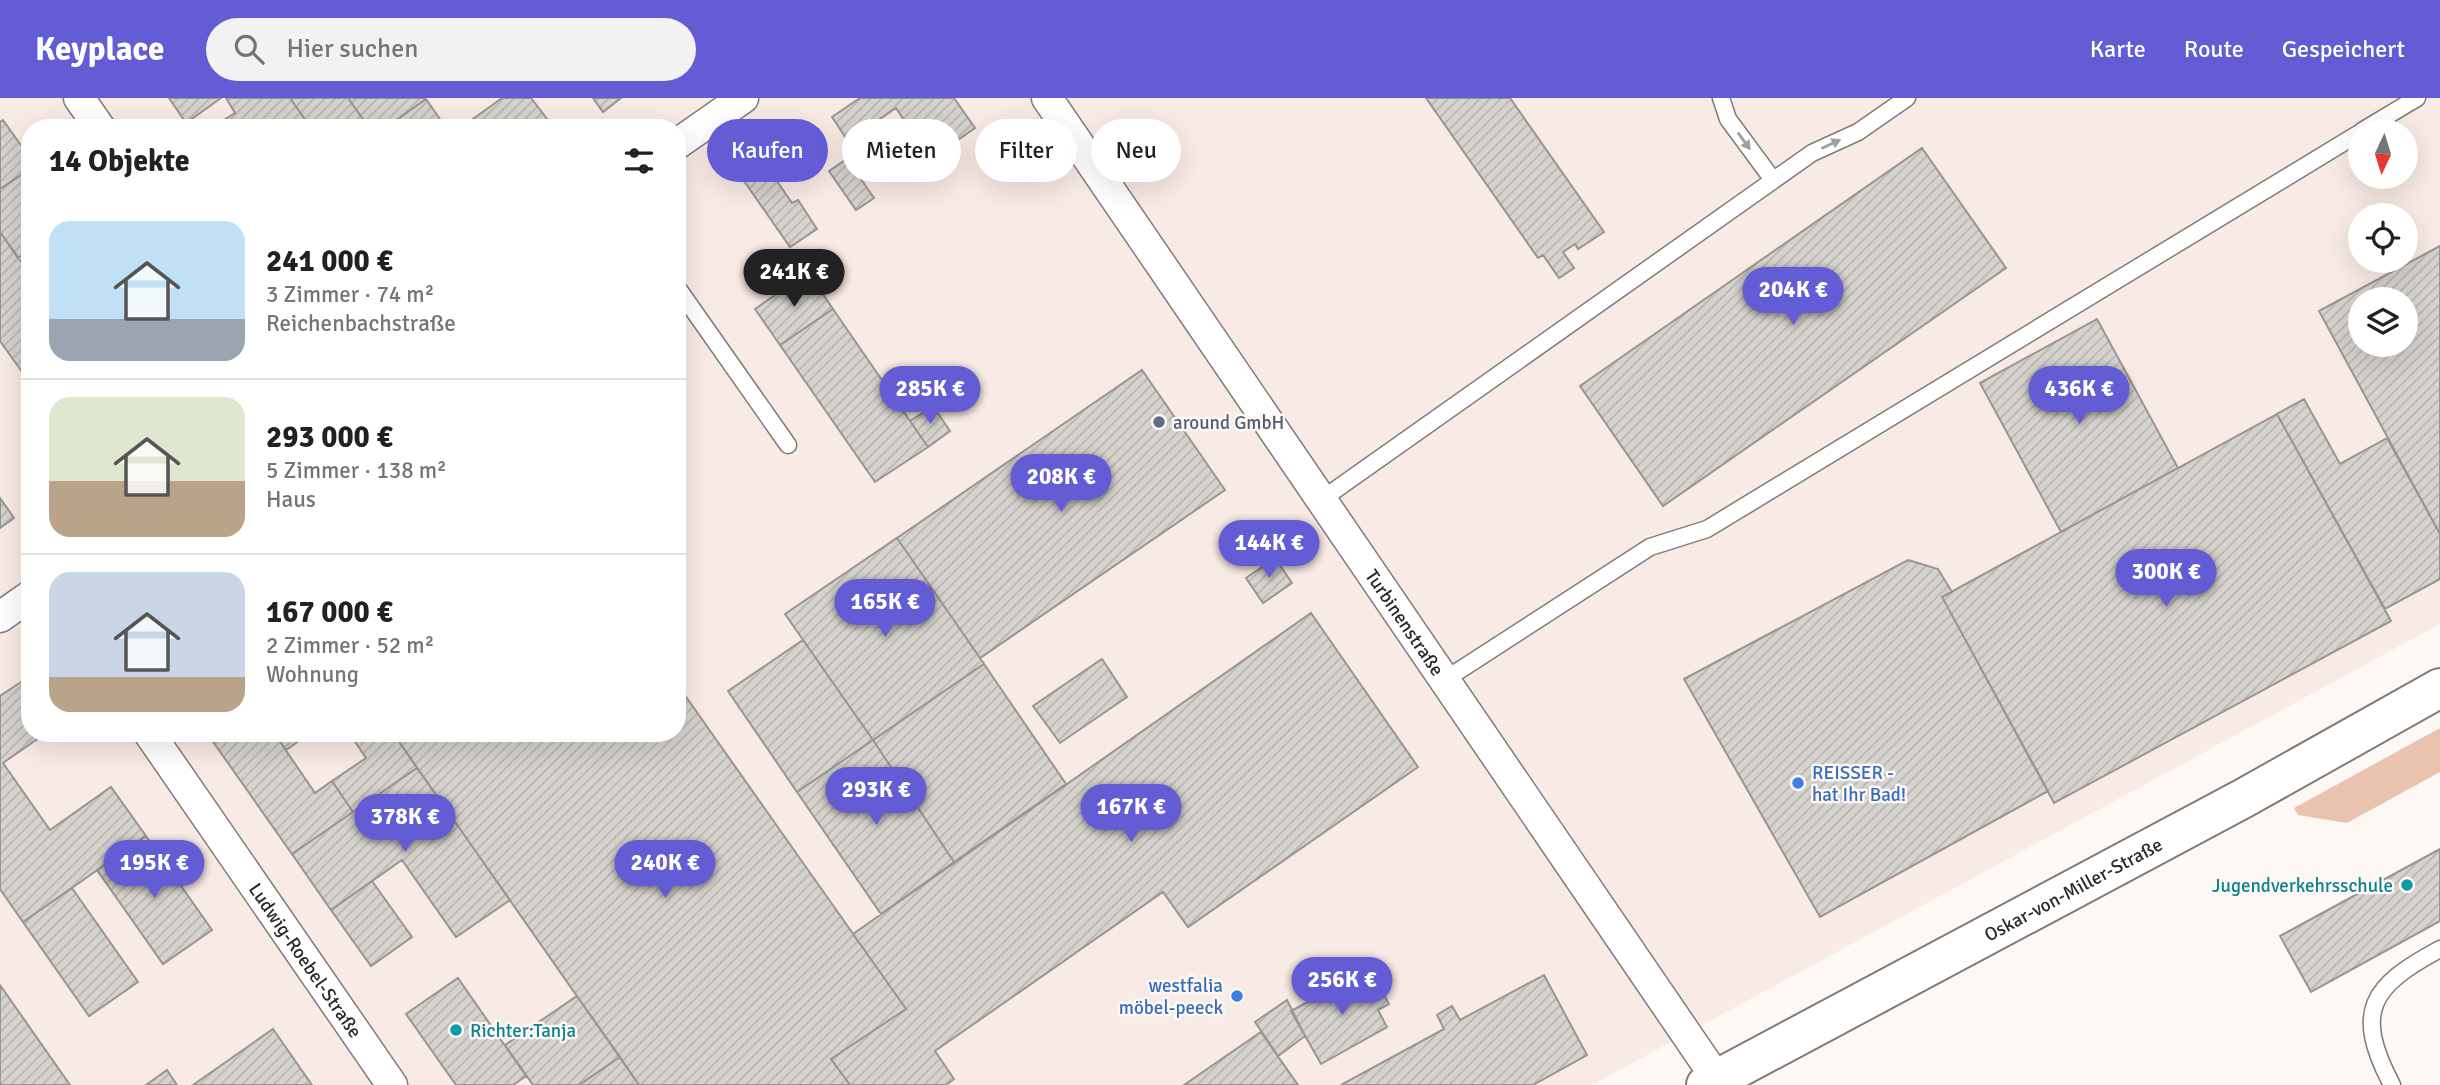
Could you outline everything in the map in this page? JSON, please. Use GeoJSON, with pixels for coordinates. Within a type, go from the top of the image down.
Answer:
{"type":"FeatureCollection","features":[{"type":"Feature","properties":{"kind":"main road","name":"Oskar-von-Miller-Straße"},"geometry":{"type":"LineString","coordinates":[[1712,1082],[2232,804],[2440,688]]}},
{"type":"Feature","properties":{"kind":"street"},"geometry":{"type":"LineString","coordinates":[[79,98],[94,119]]}},
{"type":"Feature","properties":{"kind":"street"},"geometry":{"type":"LineString","coordinates":[[686,138],[743,98]]}},
{"type":"Feature","properties":{"kind":"street","name":"Turbinenstraße"},"geometry":{"type":"LineString","coordinates":[[1046,98],[1446,679],[1712,1082]]}},
{"type":"Feature","properties":{"kind":"street"},"geometry":{"type":"LineString","coordinates":[[0,617],[21,602]]}},
{"type":"Feature","properties":{"kind":"street","name":"Ludwig-Roebel-Straße"},"geometry":{"type":"LineString","coordinates":[[155,742],[392,1085]]}},
{"type":"Feature","properties":{"kind":"lane"},"geometry":{"type":"LineString","coordinates":[[1721,98],[1728,119],[1773,180]]}},
{"type":"Feature","properties":{"kind":"lane"},"geometry":{"type":"LineString","coordinates":[[1321,500],[1812,153],[1858,132],[1907,98]]}},
{"type":"Feature","properties":{"kind":"lane"},"geometry":{"type":"LineString","coordinates":[[2382,119],[2417,98]]}},
{"type":"Feature","properties":{"kind":"lane"},"geometry":{"type":"LineString","coordinates":[[1446,679],[1650,547],[1707,529],[2348,140]]}},
{"type":"Feature","properties":{"kind":"lane"},"geometry":{"type":"LineString","coordinates":[[686,301],[788,445]]}},
{"type":"Feature","properties":{"kind":"lane"},"geometry":{"type":"LineString","coordinates":[[2392,1085],[2375,1052],[2371,1023],[2380,993],[2402,970],[2440,949]]}},
{"type":"Feature","properties":{"kind":"shaded area"},"geometry":{"type":"Polygon","coordinates":[[[0,98],[2440,98],[2440,624],[1592,1085],[0,1085],[0,98]]]}},
{"type":"Feature","properties":{"kind":"shaded area"},"geometry":{"type":"Polygon","coordinates":[[[2440,728],[2440,772],[2347,823],[2298,815],[2294,808],[2440,728]]]}},
{"type":"Feature","properties":{"kind":"building"},"geometry":{"type":"Polygon","coordinates":[[[169,98],[221,98],[192,119],[183,119],[169,98]]]}},
{"type":"Feature","properties":{"kind":"building"},"geometry":{"type":"Polygon","coordinates":[[[226,98],[290,98],[305,119],[226,119],[235,113],[226,98]]]}},
{"type":"Feature","properties":{"kind":"building"},"geometry":{"type":"Polygon","coordinates":[[[290,98],[348,98],[363,119],[305,119],[290,98]]]}},
{"type":"Feature","properties":{"kind":"building"},"geometry":{"type":"Polygon","coordinates":[[[348,98],[426,99],[398,119],[363,119],[348,98]]]}},
{"type":"Feature","properties":{"kind":"building"},"geometry":{"type":"Polygon","coordinates":[[[502,98],[531,98],[547,119],[473,119],[502,98]]]}},
{"type":"Feature","properties":{"kind":"building"},"geometry":{"type":"Polygon","coordinates":[[[593,98],[621,98],[603,112],[593,98]]]}},
{"type":"Feature","properties":{"kind":"building"},"geometry":{"type":"Polygon","coordinates":[[[860,98],[954,98],[975,128],[961,138],[961,119],[903,119],[896,108],[880,119],[842,119],[842,132],[832,117],[860,98]]]}},
{"type":"Feature","properties":{"kind":"building"},"geometry":{"type":"Polygon","coordinates":[[[1426,98],[1510,98],[1604,232],[1578,249],[1575,244],[1563,252],[1574,268],[1559,278],[1543,255],[1538,258],[1426,98]]]}},
{"type":"Feature","properties":{"kind":"building"},"geometry":{"type":"Polygon","coordinates":[[[426,99],[440,119],[398,119],[426,99]]]}},
{"type":"Feature","properties":{"kind":"building"},"geometry":{"type":"Polygon","coordinates":[[[3,120],[21,145],[21,175],[0,189],[0,122],[3,120]]]}},
{"type":"Feature","properties":{"kind":"building"},"geometry":{"type":"Polygon","coordinates":[[[1922,148],[2006,268],[1663,506],[1580,386],[1922,148]]]}},
{"type":"Feature","properties":{"kind":"building"},"geometry":{"type":"Polygon","coordinates":[[[842,162],[842,182],[863,182],[874,198],[856,210],[829,171],[842,162]]]}},
{"type":"Feature","properties":{"kind":"building"},"geometry":{"type":"Polygon","coordinates":[[[21,175],[21,256],[18,258],[0,232],[0,189],[21,175]]]}},
{"type":"Feature","properties":{"kind":"building"},"geometry":{"type":"Polygon","coordinates":[[[745,182],[778,182],[792,203],[798,200],[817,229],[790,247],[745,182]]]}},
{"type":"Feature","properties":{"kind":"building"},"geometry":{"type":"Polygon","coordinates":[[[0,232],[21,261],[21,370],[0,341],[0,232]]]}},
{"type":"Feature","properties":{"kind":"building"},"geometry":{"type":"Polygon","coordinates":[[[2440,246],[2440,534],[2319,311],[2348,295],[2348,357],[2418,357],[2418,287],[2364,287],[2390,273],[2418,273],[2418,258],[2440,246]]]}},
{"type":"Feature","properties":{"kind":"building"},"geometry":{"type":"Polygon","coordinates":[[[808,272],[833,309],[780,345],[755,309],[808,272]]]}},
{"type":"Feature","properties":{"kind":"building"},"geometry":{"type":"Polygon","coordinates":[[[833,309],[928,447],[875,482],[780,345],[833,309]]]}},
{"type":"Feature","properties":{"kind":"building"},"geometry":{"type":"Polygon","coordinates":[[[2097,319],[2178,468],[2061,532],[1980,383],[2097,319]]]}},
{"type":"Feature","properties":{"kind":"building"},"geometry":{"type":"Polygon","coordinates":[[[1142,370],[1225,490],[980,658],[897,538],[1142,370]]]}},
{"type":"Feature","properties":{"kind":"building"},"geometry":{"type":"Polygon","coordinates":[[[2304,399],[2340,464],[2387,438],[2440,534],[2440,579],[2385,609],[2277,414],[2304,399]]]}},
{"type":"Feature","properties":{"kind":"building"},"geometry":{"type":"Polygon","coordinates":[[[933,406],[950,431],[928,447],[910,421],[933,406]]]}},
{"type":"Feature","properties":{"kind":"building"},"geometry":{"type":"Polygon","coordinates":[[[2277,414],[2391,621],[2054,803],[1942,597],[2277,414]]]}},
{"type":"Feature","properties":{"kind":"building"},"geometry":{"type":"Polygon","coordinates":[[[0,498],[14,518],[0,528],[0,498]]]}},
{"type":"Feature","properties":{"kind":"building"},"geometry":{"type":"Polygon","coordinates":[[[897,538],[984,664],[873,740],[785,614],[897,538]]]}},
{"type":"Feature","properties":{"kind":"building"},"geometry":{"type":"Polygon","coordinates":[[[1275,558],[1292,583],[1263,603],[1246,578],[1275,558]]]}},
{"type":"Feature","properties":{"kind":"building"},"geometry":{"type":"Polygon","coordinates":[[[1908,560],[1938,569],[1952,592],[1942,597],[2048,791],[1820,917],[1684,679],[1908,560]]]}},
{"type":"Feature","properties":{"kind":"building"},"geometry":{"type":"Polygon","coordinates":[[[1311,613],[1418,767],[1188,927],[1163,892],[935,1051],[954,1079],[946,1085],[850,1085],[831,1059],[906,1009],[853,934],[1311,613]]]}},
{"type":"Feature","properties":{"kind":"building"},"geometry":{"type":"Polygon","coordinates":[[[803,640],[873,740],[797,792],[728,691],[803,640]]]}},
{"type":"Feature","properties":{"kind":"building"},"geometry":{"type":"Polygon","coordinates":[[[1102,659],[1127,697],[1060,743],[1033,706],[1102,659]]]}},
{"type":"Feature","properties":{"kind":"building"},"geometry":{"type":"Polygon","coordinates":[[[984,664],[1066,784],[954,862],[873,740],[984,664]]]}},
{"type":"Feature","properties":{"kind":"building"},"geometry":{"type":"Polygon","coordinates":[[[21,682],[21,742],[33,742],[3,763],[50,830],[111,787],[146,836],[23,922],[0,889],[0,696],[21,682]]]}},
{"type":"Feature","properties":{"kind":"building"},"geometry":{"type":"Polygon","coordinates":[[[686,697],[906,1009],[831,1059],[850,1085],[639,1085],[399,742],[686,742],[686,697]]]}},
{"type":"Feature","properties":{"kind":"building"},"geometry":{"type":"Polygon","coordinates":[[[873,740],[954,862],[881,914],[797,792],[873,740]]]}},
{"type":"Feature","properties":{"kind":"building"},"geometry":{"type":"Polygon","coordinates":[[[213,742],[280,742],[315,793],[332,781],[353,812],[292,854],[213,742]]]}},
{"type":"Feature","properties":{"kind":"building"},"geometry":{"type":"Polygon","coordinates":[[[280,742],[297,742],[286,750],[280,742]]]}},
{"type":"Feature","properties":{"kind":"building"},"geometry":{"type":"Polygon","coordinates":[[[355,742],[399,742],[417,768],[353,812],[332,781],[366,758],[355,742]]]}},
{"type":"Feature","properties":{"kind":"building"},"geometry":{"type":"Polygon","coordinates":[[[417,768],[510,900],[456,937],[402,860],[331,910],[292,854],[417,768]]]}},
{"type":"Feature","properties":{"kind":"building"},"geometry":{"type":"Polygon","coordinates":[[[146,836],[212,930],[163,964],[97,870],[146,836]]]}},
{"type":"Feature","properties":{"kind":"building","name":"Jugendverkehrsschule"},"geometry":{"type":"Polygon","coordinates":[[[2440,849],[2440,921],[2311,992],[2280,936],[2440,849]]]}},
{"type":"Feature","properties":{"kind":"building"},"geometry":{"type":"Polygon","coordinates":[[[372,881],[412,937],[371,966],[331,910],[372,881]]]}},
{"type":"Feature","properties":{"kind":"building"},"geometry":{"type":"Polygon","coordinates":[[[72,888],[138,982],[89,1016],[23,922],[72,888]]]}},
{"type":"Feature","properties":{"kind":"building"},"geometry":{"type":"Polygon","coordinates":[[[1372,973],[1389,1004],[1378,1010],[1387,1027],[1321,1064],[1291,1011],[1356,976],[1359,981],[1372,973]]]}},
{"type":"Feature","properties":{"kind":"building"},"geometry":{"type":"Polygon","coordinates":[[[1544,975],[1587,1055],[1533,1085],[1341,1085],[1444,1029],[1437,1015],[1452,1006],[1460,1020],[1544,975]]]}},
{"type":"Feature","properties":{"kind":"building","name":"Richter:Tanja"},"geometry":{"type":"Polygon","coordinates":[[[458,978],[526,1076],[513,1085],[456,1085],[406,1014],[458,978]]]}},
{"type":"Feature","properties":{"kind":"building"},"geometry":{"type":"Polygon","coordinates":[[[0,985],[70,1085],[0,1085],[0,985]]]}},
{"type":"Feature","properties":{"kind":"building"},"geometry":{"type":"Polygon","coordinates":[[[577,996],[620,1057],[579,1085],[533,1085],[505,1045],[577,996]]]}},
{"type":"Feature","properties":{"kind":"building"},"geometry":{"type":"Polygon","coordinates":[[[1287,1000],[1305,1036],[1278,1056],[1255,1022],[1287,1000]]]}},
{"type":"Feature","properties":{"kind":"building"},"geometry":{"type":"Polygon","coordinates":[[[273,1029],[312,1085],[193,1085],[273,1029]]]}},
{"type":"Feature","properties":{"kind":"building"},"geometry":{"type":"Polygon","coordinates":[[[1261,1032],[1298,1085],[1184,1085],[1261,1032]]]}},
{"type":"Feature","properties":{"kind":"building"},"geometry":{"type":"Polygon","coordinates":[[[620,1057],[639,1085],[579,1085],[620,1057]]]}},
{"type":"Feature","properties":{"kind":"building"},"geometry":{"type":"Polygon","coordinates":[[[167,1070],[177,1085],[146,1085],[167,1070]]]}},
{"type":"Feature","properties":{"kind":"place","name":"around GmbH"},"geometry":{"type":"Point","coordinates":[1159,422]}},
{"type":"Feature","properties":{"kind":"place","name":"REISSER - hat Ihr Bad!"},"geometry":{"type":"Point","coordinates":[1798,783]}},
{"type":"Feature","properties":{"kind":"place","name":"Jugendverkehrsschule"},"geometry":{"type":"Point","coordinates":[2407,885]}},
{"type":"Feature","properties":{"kind":"place","name":"westfalia möbel-peeck"},"geometry":{"type":"Point","coordinates":[1237,996]}},
{"type":"Feature","properties":{"kind":"place","name":"Richter:Tanja"},"geometry":{"type":"Point","coordinates":[456,1030]}}]}
